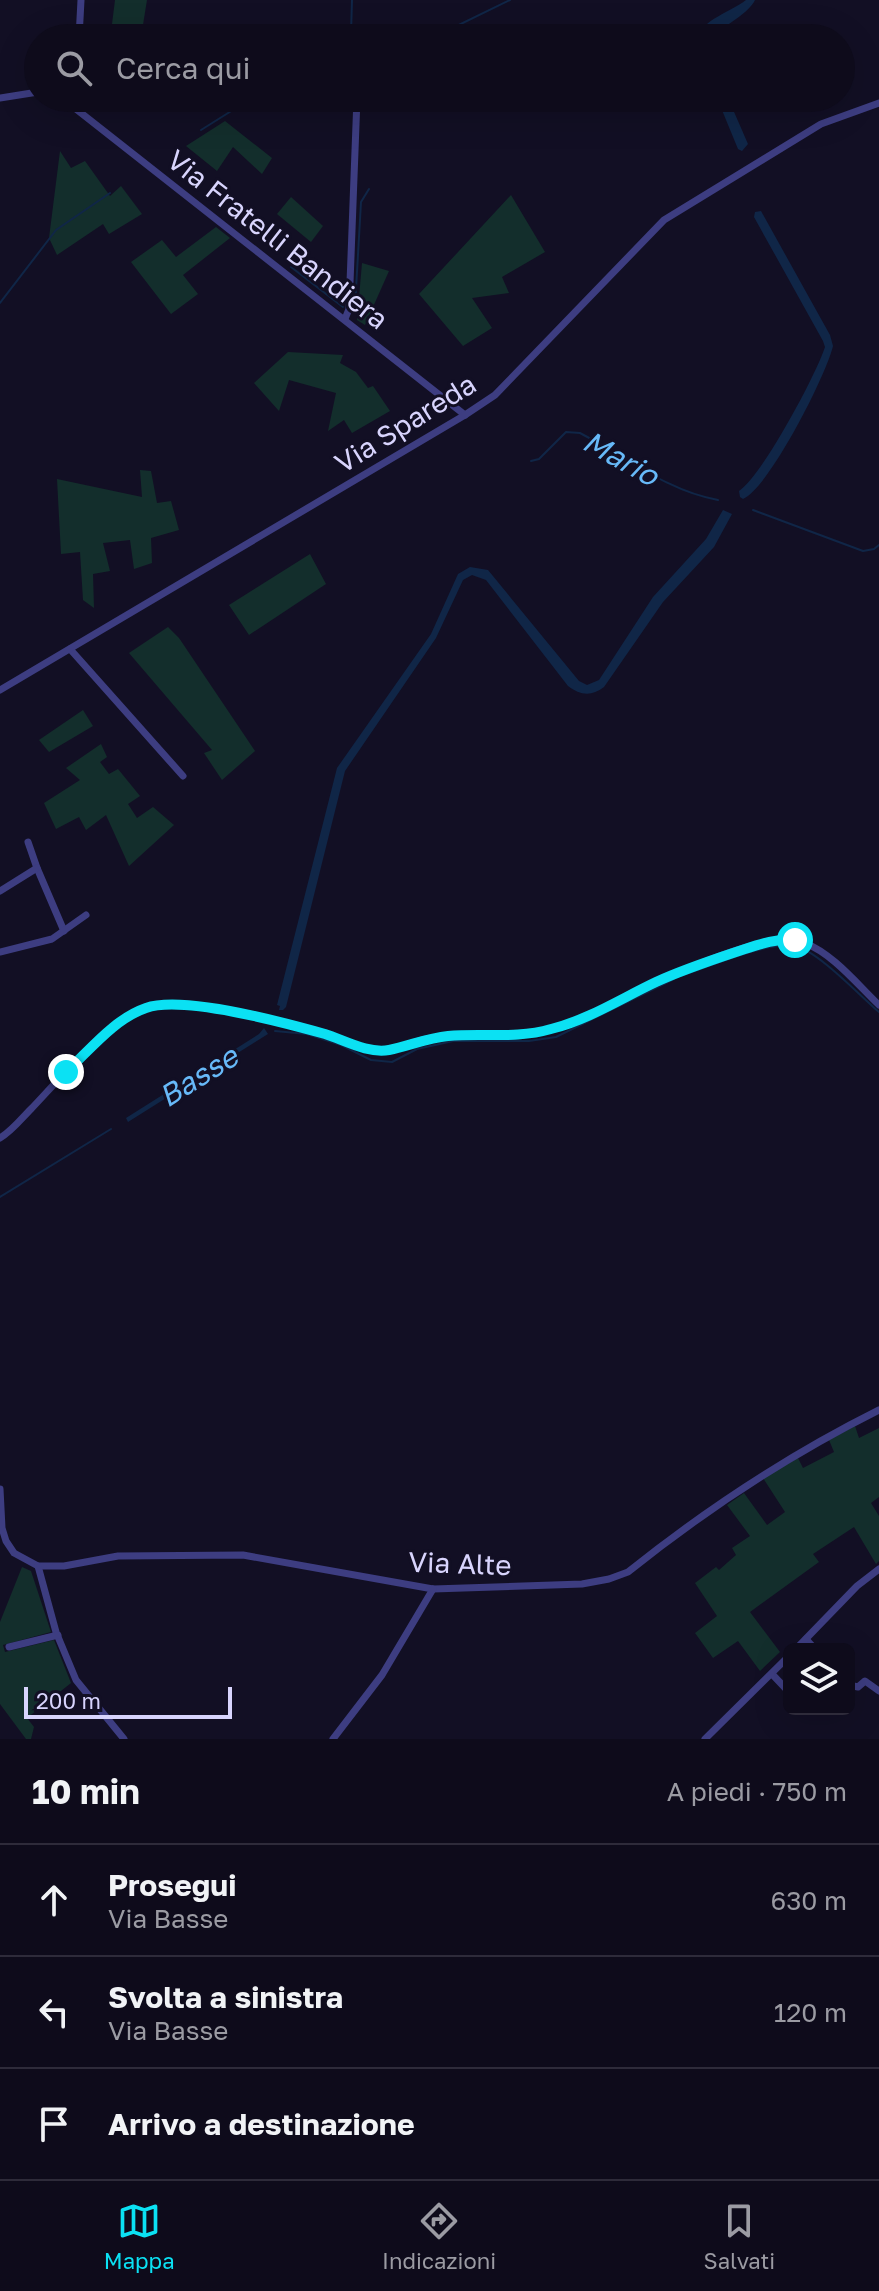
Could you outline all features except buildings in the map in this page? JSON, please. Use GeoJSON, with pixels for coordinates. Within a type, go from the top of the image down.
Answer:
{"type":"FeatureCollection","features":[{"type":"Feature","properties":{"kind":"street"},"geometry":{"type":"LineString","coordinates":[[80,24],[81,0]]}},
{"type":"Feature","properties":{"kind":"street"},"geometry":{"type":"LineString","coordinates":[[0,98],[24,94]]}},
{"type":"Feature","properties":{"kind":"street","name":"Via Spareda"},"geometry":{"type":"LineString","coordinates":[[855,112],[879,103]]}},
{"type":"Feature","properties":{"kind":"street","name":"Via Fratelli Bandiera"},"geometry":{"type":"LineString","coordinates":[[80,112],[465,415]]}},
{"type":"Feature","properties":{"kind":"street"},"geometry":{"type":"LineString","coordinates":[[345,319],[349,309],[356,112]]}},
{"type":"Feature","properties":{"kind":"street","name":"Via Spareda"},"geometry":{"type":"LineString","coordinates":[[0,690],[495,395],[664,220],[821,124],[854,112]]}},
{"type":"Feature","properties":{"kind":"street"},"geometry":{"type":"LineString","coordinates":[[70,649],[183,776]]}},
{"type":"Feature","properties":{"kind":"street"},"geometry":{"type":"LineString","coordinates":[[28,842],[64,931]]}},
{"type":"Feature","properties":{"kind":"street"},"geometry":{"type":"LineString","coordinates":[[0,891],[37,868]]}},
{"type":"Feature","properties":{"kind":"street"},"geometry":{"type":"LineString","coordinates":[[0,952],[42,943],[86,915]]}},
{"type":"Feature","properties":{"kind":"street"},"geometry":{"type":"LineString","coordinates":[[0,1138],[108,1032],[147,1007],[166,1004],[186,1004],[271,1021],[326,1034],[364,1048],[386,1051],[425,1039],[520,1035],[548,1030],[572,1023],[690,967],[764,943],[790,939],[816,949],[879,1005]]}},
{"type":"Feature","properties":{"kind":"street","name":"Via Alte"},"geometry":{"type":"LineString","coordinates":[[38,1566],[64,1566],[118,1556],[243,1555],[433,1589],[582,1584],[609,1579],[628,1572],[755,1478],[879,1410]]}},
{"type":"Feature","properties":{"kind":"street"},"geometry":{"type":"LineString","coordinates":[[0,1489],[2,1528],[6,1541],[14,1553],[38,1566],[58,1635],[76,1680],[124,1739]]}},
{"type":"Feature","properties":{"kind":"street"},"geometry":{"type":"LineString","coordinates":[[802,1643],[857,1586],[879,1569]]}},
{"type":"Feature","properties":{"kind":"street"},"geometry":{"type":"LineString","coordinates":[[333,1739],[375,1685],[433,1589]]}},
{"type":"Feature","properties":{"kind":"street"},"geometry":{"type":"LineString","coordinates":[[9,1647],[58,1635]]}},
{"type":"Feature","properties":{"kind":"street"},"geometry":{"type":"LineString","coordinates":[[806,1639],[810,1643]]}},
{"type":"Feature","properties":{"kind":"street"},"geometry":{"type":"LineString","coordinates":[[705,1739],[783,1662]]}},
{"type":"Feature","properties":{"kind":"street"},"geometry":{"type":"LineString","coordinates":[[772,1674],[783,1686]]}},
{"type":"Feature","properties":{"kind":"street"},"geometry":{"type":"LineString","coordinates":[[855,1687],[865,1681],[879,1691]]}},
{"type":"Feature","properties":{"kind":"green space"},"geometry":{"type":"Polygon","coordinates":[[[115,0],[147,0],[143,24],[112,24],[115,0]]]}},
{"type":"Feature","properties":{"kind":"green space"},"geometry":{"type":"Polygon","coordinates":[[[225,121],[272,158],[262,174],[233,147],[217,171],[186,146],[225,121]]]}},
{"type":"Feature","properties":{"kind":"green space"},"geometry":{"type":"Polygon","coordinates":[[[60,151],[71,168],[85,161],[110,196],[121,186],[142,214],[109,234],[103,224],[57,255],[49,238],[60,151]]]}},
{"type":"Feature","properties":{"kind":"green space"},"geometry":{"type":"Polygon","coordinates":[[[511,195],[545,252],[502,277],[509,293],[472,298],[492,328],[463,346],[419,294],[511,195]]]}},
{"type":"Feature","properties":{"kind":"green space"},"geometry":{"type":"Polygon","coordinates":[[[291,197],[323,226],[311,242],[277,214],[291,197]]]}},
{"type":"Feature","properties":{"kind":"green space"},"geometry":{"type":"Polygon","coordinates":[[[216,227],[230,238],[183,275],[198,294],[171,314],[131,262],[162,240],[176,257],[216,227]]]}},
{"type":"Feature","properties":{"kind":"green space"},"geometry":{"type":"Polygon","coordinates":[[[362,263],[389,271],[365,325],[357,320],[362,263]]]}},
{"type":"Feature","properties":{"kind":"green space"},"geometry":{"type":"Polygon","coordinates":[[[288,352],[343,355],[340,363],[356,372],[368,388],[373,386],[390,411],[352,433],[344,420],[328,431],[336,393],[289,380],[279,411],[254,383],[288,352]]]}},
{"type":"Feature","properties":{"kind":"green space"},"geometry":{"type":"Polygon","coordinates":[[[140,470],[151,471],[157,503],[171,501],[179,530],[151,538],[152,563],[134,569],[130,540],[103,543],[110,571],[93,574],[94,608],[83,600],[80,552],[61,554],[57,479],[142,497],[140,470]]]}},
{"type":"Feature","properties":{"kind":"green space"},"geometry":{"type":"Polygon","coordinates":[[[310,554],[326,584],[249,635],[229,605],[310,554]]]}},
{"type":"Feature","properties":{"kind":"green space"},"geometry":{"type":"Polygon","coordinates":[[[168,627],[179,638],[255,751],[222,780],[204,753],[212,750],[129,653],[168,627]]]}},
{"type":"Feature","properties":{"kind":"green space"},"geometry":{"type":"Polygon","coordinates":[[[83,710],[93,726],[49,752],[39,740],[83,710]]]}},
{"type":"Feature","properties":{"kind":"green space"},"geometry":{"type":"Polygon","coordinates":[[[101,744],[107,757],[100,762],[109,774],[118,769],[140,796],[128,804],[137,818],[153,807],[174,825],[129,866],[106,815],[86,830],[79,817],[56,829],[44,803],[80,780],[66,768],[101,744]]]}},
{"type":"Feature","properties":{"kind":"green space"},"geometry":{"type":"Polygon","coordinates":[[[855,1426],[859,1438],[879,1428],[879,1497],[871,1503],[879,1516],[879,1561],[876,1564],[854,1527],[813,1554],[819,1562],[750,1612],[780,1652],[760,1671],[738,1641],[713,1658],[695,1633],[717,1616],[695,1583],[716,1567],[719,1570],[736,1555],[732,1548],[750,1536],[727,1505],[744,1493],[767,1525],[785,1512],[763,1478],[798,1458],[803,1468],[834,1452],[829,1440],[855,1426]]]}},
{"type":"Feature","properties":{"kind":"green space"},"geometry":{"type":"Polygon","coordinates":[[[22,1567],[31,1571],[51,1632],[3,1645],[5,1652],[54,1640],[71,1683],[27,1718],[34,1727],[31,1739],[26,1739],[0,1704],[0,1622],[22,1567]]]}},
{"type":"Feature","properties":{"kind":"water"},"geometry":{"type":"Polygon","coordinates":[[[746,0],[755,0],[729,24],[707,24],[746,0]]]}},
{"type":"Feature","properties":{"kind":"water"},"geometry":{"type":"Polygon","coordinates":[[[723,112],[734,112],[748,144],[742,151],[738,149],[723,112]]]}},
{"type":"Feature","properties":{"kind":"water"},"geometry":{"type":"Polygon","coordinates":[[[761,211],[830,335],[833,346],[808,405],[781,454],[767,475],[743,499],[739,491],[774,446],[800,401],[825,347],[754,217],[755,212],[761,211]]]}},
{"type":"Feature","properties":{"kind":"water"},"geometry":{"type":"Polygon","coordinates":[[[723,510],[732,514],[714,547],[663,602],[604,687],[595,692],[581,693],[568,686],[486,580],[472,575],[463,580],[436,638],[345,771],[286,1007],[279,1010],[280,1006],[277,1005],[337,768],[431,634],[458,574],[470,567],[488,570],[579,681],[587,685],[599,680],[653,597],[706,539],[723,510]]]}},
{"type":"Feature","properties":{"kind":"water"},"geometry":{"type":"Polygon","coordinates":[[[264,1028],[268,1034],[128,1122],[126,1118],[264,1028]]]}},
{"type":"Feature","properties":{"kind":"waterway"},"geometry":{"type":"LineString","coordinates":[[351,24],[352,0]]}},
{"type":"Feature","properties":{"kind":"waterway"},"geometry":{"type":"LineString","coordinates":[[461,24],[510,0]]}},
{"type":"Feature","properties":{"kind":"waterway"},"geometry":{"type":"LineString","coordinates":[[201,130],[230,112]]}},
{"type":"Feature","properties":{"kind":"waterway"},"geometry":{"type":"LineString","coordinates":[[355,307],[361,202],[369,189]]}},
{"type":"Feature","properties":{"kind":"waterway"},"geometry":{"type":"LineString","coordinates":[[0,303],[56,230],[110,193]]}},
{"type":"Feature","properties":{"kind":"waterway"},"geometry":{"type":"LineString","coordinates":[[291,267],[343,307]]}},
{"type":"Feature","properties":{"kind":"waterway","name":"Mario"},"geometry":{"type":"LineString","coordinates":[[531,461],[539,459],[566,432],[580,433],[664,481],[699,496],[718,500]]}},
{"type":"Feature","properties":{"kind":"waterway","name":"Mario"},"geometry":{"type":"LineString","coordinates":[[753,510],[863,551],[879,545]]}},
{"type":"Feature","properties":{"kind":"waterway","name":"Basse"},"geometry":{"type":"LineString","coordinates":[[680,976],[755,951],[795,946],[815,956],[879,1012]]}},
{"type":"Feature","properties":{"kind":"waterway","name":"Basse"},"geometry":{"type":"LineString","coordinates":[[275,1031],[307,1034],[341,1045],[371,1060],[392,1062],[417,1049],[453,1041],[529,1041],[556,1037],[674,979]]}},
{"type":"Feature","properties":{"kind":"waterway","name":"Basse"},"geometry":{"type":"LineString","coordinates":[[0,1197],[111,1129]]}},
{"type":"Feature","properties":{"kind":"route"},"geometry":{"type":"LineString","coordinates":[[66,1072],[108,1032],[147,1007],[186,1004],[271,1021],[326,1034],[364,1048],[386,1051],[425,1039],[520,1035],[548,1030],[572,1023],[690,967],[764,943],[795,940]]}}]}
